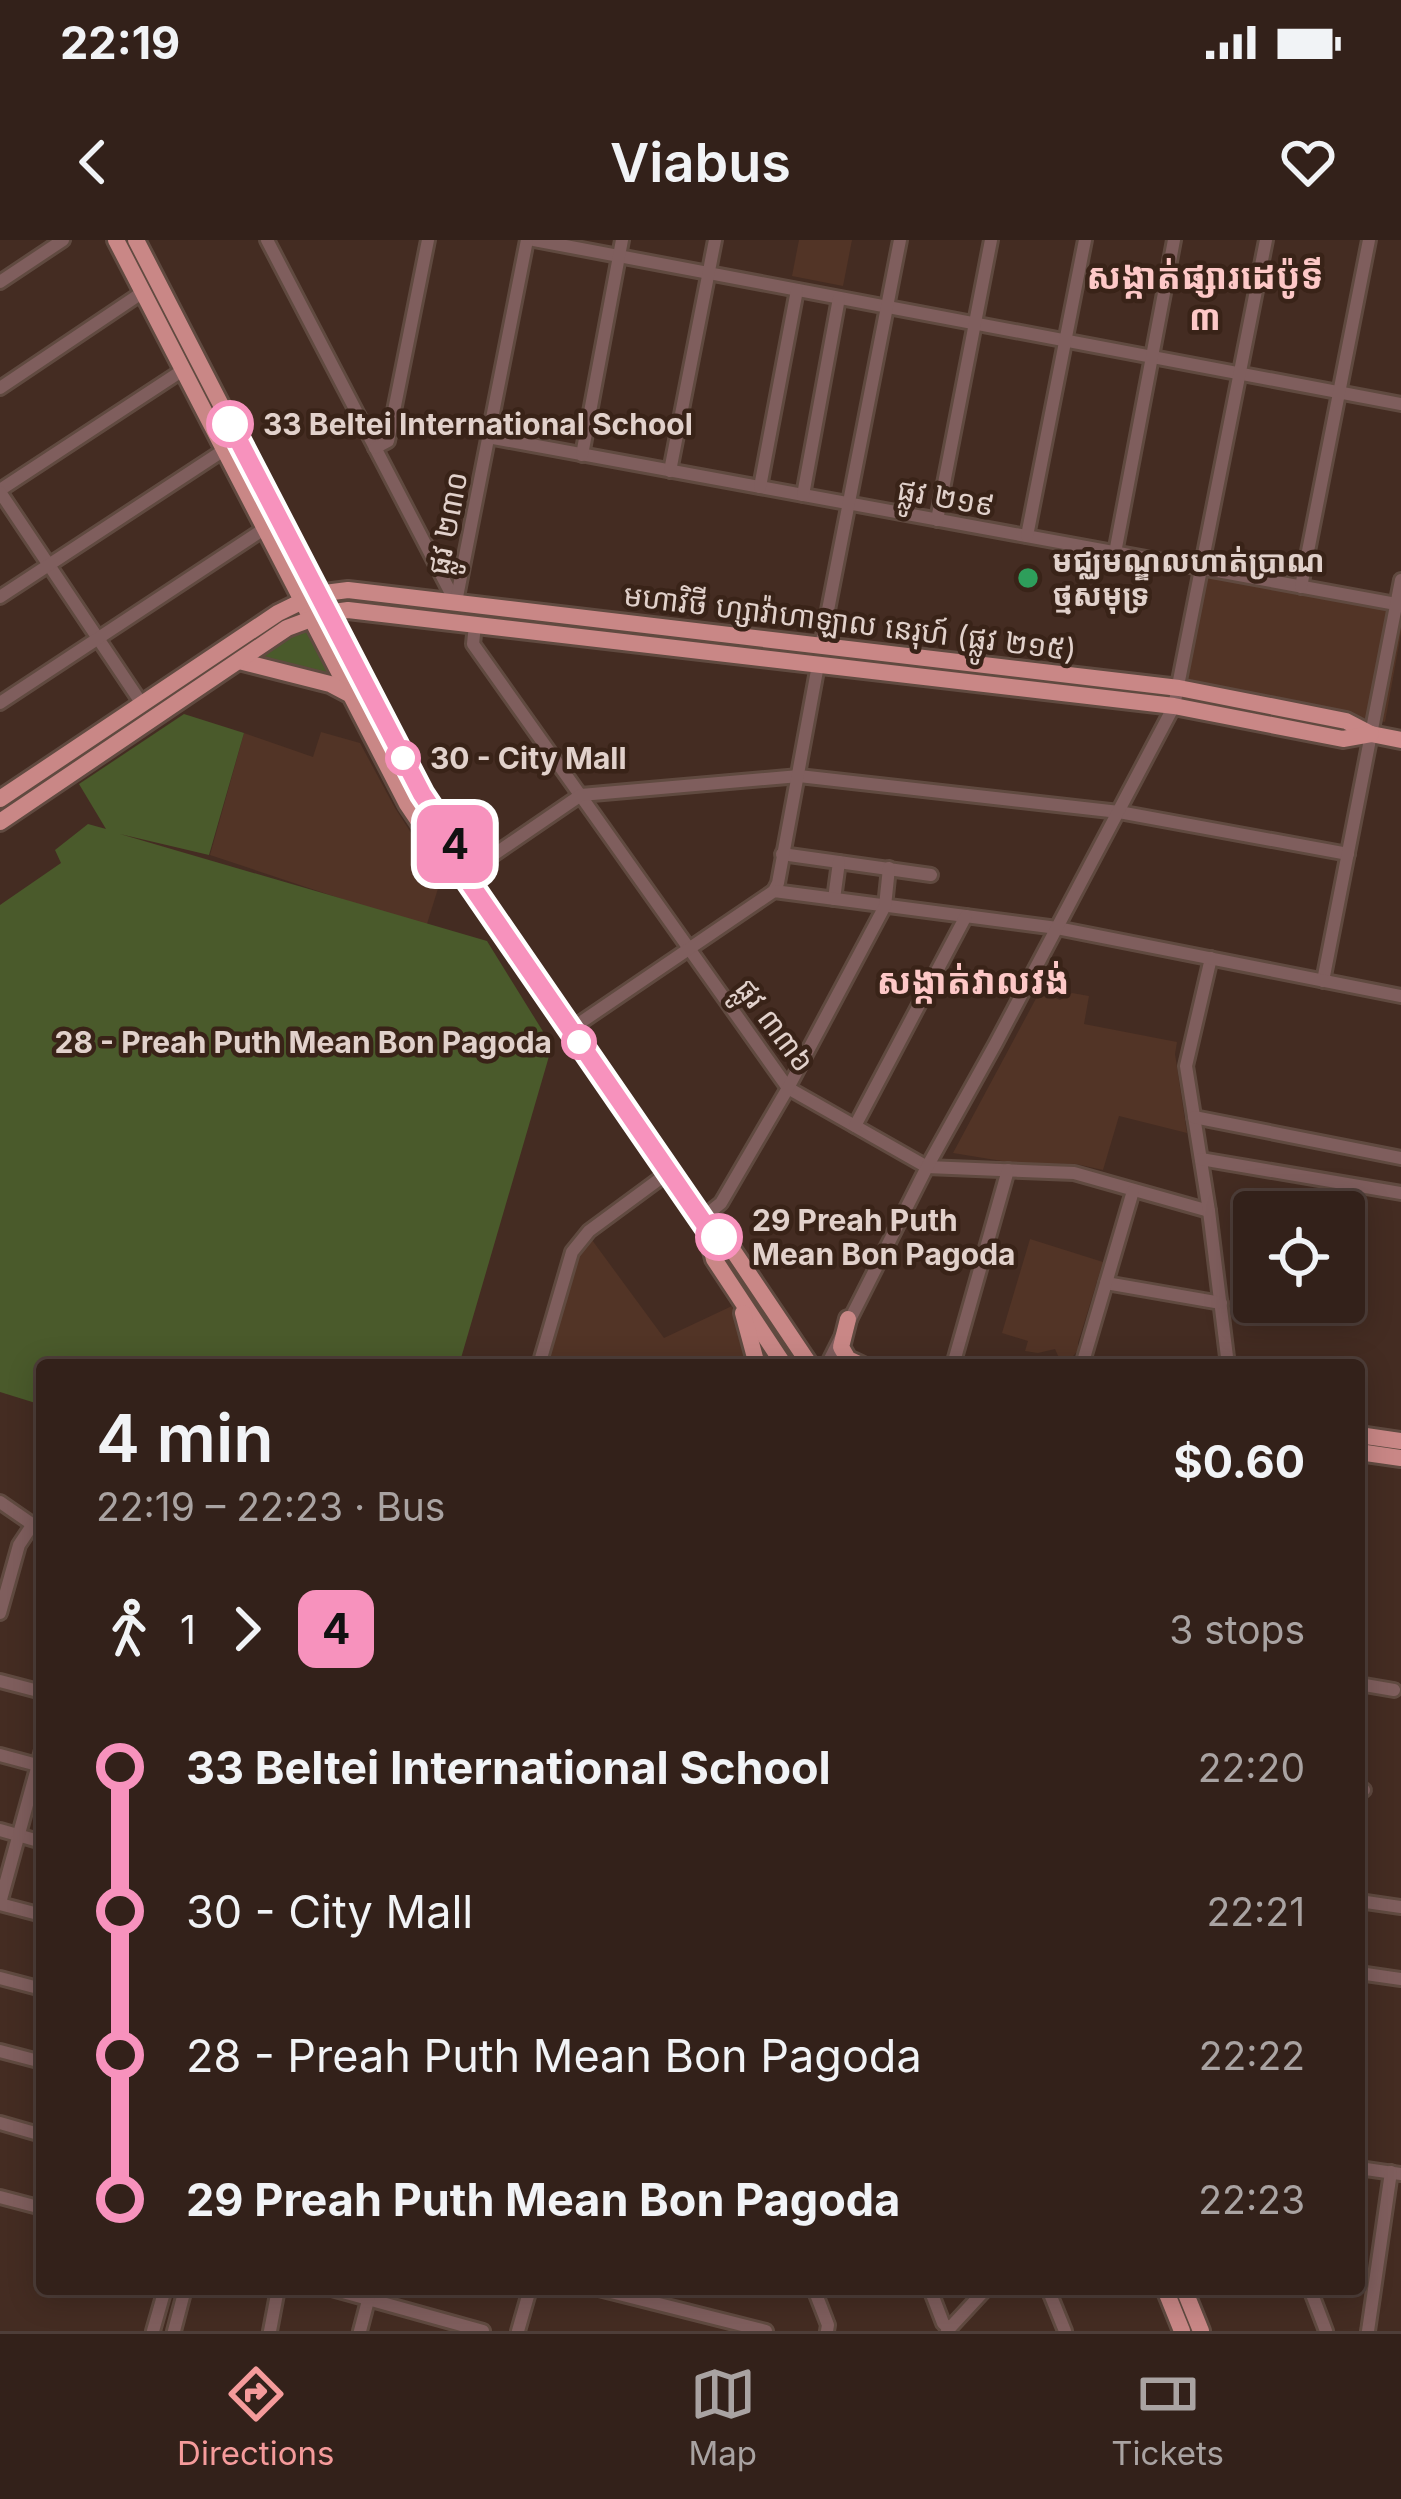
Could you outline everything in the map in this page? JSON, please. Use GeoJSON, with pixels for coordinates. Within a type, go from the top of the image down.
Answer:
{"type":"FeatureCollection","features":[{"type":"Feature","properties":{"kind":"main road"},"geometry":{"type":"LineString","coordinates":[[116,240],[264,529],[458,848],[464,875]]}},
{"type":"Feature","properties":{"kind":"main road"},"geometry":{"type":"LineString","coordinates":[[136,240],[314,606],[349,694],[407,804],[444,860],[464,875],[704,1222],[730,1246],[806,1359]]}},
{"type":"Feature","properties":{"kind":"main road","name":"មហាវិថី ហ្សាវ៉ាហាឡាល នេរុហ៍ (ផ្លូវ ២១៥)"},"geometry":{"type":"LineString","coordinates":[[314,606],[348,590],[820,656]]}},
{"type":"Feature","properties":{"kind":"main road"},"geometry":{"type":"LineString","coordinates":[[0,822],[239,662],[314,606]]}},
{"type":"Feature","properties":{"kind":"main road"},"geometry":{"type":"LineString","coordinates":[[0,799],[278,613],[314,606]]}},
{"type":"Feature","properties":{"kind":"main road","name":"មហាវិថី ហ្សាវ៉ាហាឡាល នេរុហ៍ (ផ្លូវ ២១៥)"},"geometry":{"type":"LineString","coordinates":[[314,606],[1177,697],[1346,721],[1371,734],[1401,740]]}},
{"type":"Feature","properties":{"kind":"main road"},"geometry":{"type":"LineString","coordinates":[[239,662],[330,684],[349,694]]}},
{"type":"Feature","properties":{"kind":"main road"},"geometry":{"type":"LineString","coordinates":[[704,1222],[714,1258],[780,1359]]}},
{"type":"Feature","properties":{"kind":"main road"},"geometry":{"type":"LineString","coordinates":[[735,1290],[755,1359]]}},
{"type":"Feature","properties":{"kind":"main road"},"geometry":{"type":"LineString","coordinates":[[848,1319],[841,1347],[848,1359]]}},
{"type":"Feature","properties":{"kind":"main road"},"geometry":{"type":"LineString","coordinates":[[1365,1436],[1401,1441]]}},
{"type":"Feature","properties":{"kind":"main road"},"geometry":{"type":"LineString","coordinates":[[1365,1453],[1401,1458]]}},
{"type":"Feature","properties":{"kind":"main road"},"geometry":{"type":"LineString","coordinates":[[1167,2295],[1182,2331]]}},
{"type":"Feature","properties":{"kind":"main road"},"geometry":{"type":"LineString","coordinates":[[1186,2295],[1201,2331]]}},
{"type":"Feature","properties":{"kind":"street"},"geometry":{"type":"LineString","coordinates":[[0,282],[63,240]]}},
{"type":"Feature","properties":{"kind":"street"},"geometry":{"type":"LineString","coordinates":[[267,240],[456,603]]}},
{"type":"Feature","properties":{"kind":"street"},"geometry":{"type":"LineString","coordinates":[[375,448],[388,441],[428,240]]}},
{"type":"Feature","properties":{"kind":"street"},"geometry":{"type":"LineString","coordinates":[[530,240],[1401,404]]}},
{"type":"Feature","properties":{"kind":"street","name":"ផ្លូវ ២៣០"},"geometry":{"type":"LineString","coordinates":[[456,603],[530,240]]}},
{"type":"Feature","properties":{"kind":"street"},"geometry":{"type":"LineString","coordinates":[[582,454],[622,240]]}},
{"type":"Feature","properties":{"kind":"street"},"geometry":{"type":"LineString","coordinates":[[670,471],[715,240]]}},
{"type":"Feature","properties":{"kind":"street"},"geometry":{"type":"LineString","coordinates":[[571,1029],[774,891],[778,883],[900,240]]}},
{"type":"Feature","properties":{"kind":"street"},"geometry":{"type":"LineString","coordinates":[[938,520],[991,240]]}},
{"type":"Feature","properties":{"kind":"street"},"geometry":{"type":"LineString","coordinates":[[1027,536],[1085,240]]}},
{"type":"Feature","properties":{"kind":"street"},"geometry":{"type":"LineString","coordinates":[[1115,553],[1174,240]]}},
{"type":"Feature","properties":{"kind":"street"},"geometry":{"type":"LineString","coordinates":[[830,1359],[1177,697],[1266,240]]}},
{"type":"Feature","properties":{"kind":"street"},"geometry":{"type":"LineString","coordinates":[[1301,587],[1369,240]]}},
{"type":"Feature","properties":{"kind":"street"},"geometry":{"type":"LineString","coordinates":[[760,488],[797,290]]}},
{"type":"Feature","properties":{"kind":"street"},"geometry":{"type":"LineString","coordinates":[[0,388],[143,292]]}},
{"type":"Feature","properties":{"kind":"street"},"geometry":{"type":"LineString","coordinates":[[803,495],[839,298]]}},
{"type":"Feature","properties":{"kind":"street"},"geometry":{"type":"LineString","coordinates":[[142,704],[0,491],[183,370]]}},
{"type":"Feature","properties":{"kind":"street","name":"ផ្លូវ ២១៩"},"geometry":{"type":"LineString","coordinates":[[488,437],[1396,604]]}},
{"type":"Feature","properties":{"kind":"street"},"geometry":{"type":"LineString","coordinates":[[0,597],[224,450]]}},
{"type":"Feature","properties":{"kind":"street"},"geometry":{"type":"LineString","coordinates":[[0,703],[264,529]]}},
{"type":"Feature","properties":{"kind":"street"},"geometry":{"type":"LineString","coordinates":[[1323,980],[1401,580]]}},
{"type":"Feature","properties":{"kind":"street","name":"ផ្លូវ ៣៣៦"},"geometry":{"type":"LineString","coordinates":[[475,626],[473,644],[788,1088],[927,1167],[1074,1173],[1209,1211]]}},
{"type":"Feature","properties":{"kind":"street"},"geometry":{"type":"LineString","coordinates":[[464,875],[581,795],[799,776],[1119,812],[1348,854]]}},
{"type":"Feature","properties":{"kind":"street"},"geometry":{"type":"LineString","coordinates":[[782,854],[931,874]]}},
{"type":"Feature","properties":{"kind":"street"},"geometry":{"type":"LineString","coordinates":[[834,899],[839,862]]}},
{"type":"Feature","properties":{"kind":"street"},"geometry":{"type":"LineString","coordinates":[[704,1222],[722,1204],[885,906],[889,868]]}},
{"type":"Feature","properties":{"kind":"street"},"geometry":{"type":"LineString","coordinates":[[774,891],[1057,928],[1401,996]]}},
{"type":"Feature","properties":{"kind":"street"},"geometry":{"type":"LineString","coordinates":[[856,1126],[966,916]]}},
{"type":"Feature","properties":{"kind":"street"},"geometry":{"type":"LineString","coordinates":[[1211,958],[1186,1066],[1227,1359]]}},
{"type":"Feature","properties":{"kind":"street"},"geometry":{"type":"LineString","coordinates":[[1194,1117],[1401,1158]]}},
{"type":"Feature","properties":{"kind":"street"},"geometry":{"type":"LineString","coordinates":[[1201,1159],[1401,1193]]}},
{"type":"Feature","properties":{"kind":"street"},"geometry":{"type":"LineString","coordinates":[[955,1359],[1008,1170]]}},
{"type":"Feature","properties":{"kind":"street"},"geometry":{"type":"LineString","coordinates":[[540,1359],[572,1252],[589,1231],[669,1172]]}},
{"type":"Feature","properties":{"kind":"street"},"geometry":{"type":"LineString","coordinates":[[1084,1359],[1133,1191]]}},
{"type":"Feature","properties":{"kind":"street"},"geometry":{"type":"LineString","coordinates":[[1106,1282],[1221,1304]]}},
{"type":"Feature","properties":{"kind":"street"},"geometry":{"type":"LineString","coordinates":[[0,1502],[36,1527]]}},
{"type":"Feature","properties":{"kind":"street"},"geometry":{"type":"LineString","coordinates":[[0,1612],[19,1545],[36,1530]]}},
{"type":"Feature","properties":{"kind":"street"},"geometry":{"type":"LineString","coordinates":[[0,1681],[36,1690]]}},
{"type":"Feature","properties":{"kind":"street"},"geometry":{"type":"LineString","coordinates":[[1365,1685],[1394,1690]]}},
{"type":"Feature","properties":{"kind":"street"},"geometry":{"type":"LineString","coordinates":[[0,1755],[36,1765]]}},
{"type":"Feature","properties":{"kind":"street"},"geometry":{"type":"LineString","coordinates":[[36,1779],[0,1903],[36,1913]]}},
{"type":"Feature","properties":{"kind":"street"},"geometry":{"type":"LineString","coordinates":[[0,1831],[36,1840]]}},
{"type":"Feature","properties":{"kind":"street"},"geometry":{"type":"LineString","coordinates":[[1365,1902],[1401,1907]]}},
{"type":"Feature","properties":{"kind":"street"},"geometry":{"type":"LineString","coordinates":[[1365,1974],[1401,1979]]}},
{"type":"Feature","properties":{"kind":"street"},"geometry":{"type":"LineString","coordinates":[[0,1978],[36,1988]]}},
{"type":"Feature","properties":{"kind":"street"},"geometry":{"type":"LineString","coordinates":[[0,2051],[36,2060]]}},
{"type":"Feature","properties":{"kind":"street"},"geometry":{"type":"LineString","coordinates":[[0,2123],[36,2132]]}},
{"type":"Feature","properties":{"kind":"street"},"geometry":{"type":"LineString","coordinates":[[1365,2169],[1396,2173],[1368,2331]]}},
{"type":"Feature","properties":{"kind":"street"},"geometry":{"type":"LineString","coordinates":[[0,2197],[36,2206]]}},
{"type":"Feature","properties":{"kind":"street"},"geometry":{"type":"LineString","coordinates":[[153,2331],[163,2295]]}},
{"type":"Feature","properties":{"kind":"street"},"geometry":{"type":"LineString","coordinates":[[174,2331],[183,2295]]}},
{"type":"Feature","properties":{"kind":"street"},"geometry":{"type":"LineString","coordinates":[[270,2331],[277,2295]]}},
{"type":"Feature","properties":{"kind":"street"},"geometry":{"type":"LineString","coordinates":[[360,2331],[370,2295]]}},
{"type":"Feature","properties":{"kind":"street"},"geometry":{"type":"LineString","coordinates":[[373,2295],[483,2331]]}},
{"type":"Feature","properties":{"kind":"street"},"geometry":{"type":"LineString","coordinates":[[518,2331],[528,2295]]}},
{"type":"Feature","properties":{"kind":"street"},"geometry":{"type":"LineString","coordinates":[[623,2295],[766,2331]]}},
{"type":"Feature","properties":{"kind":"street"},"geometry":{"type":"LineString","coordinates":[[816,2295],[827,2331]]}},
{"type":"Feature","properties":{"kind":"street"},"geometry":{"type":"LineString","coordinates":[[932,2295],[948,2330],[980,2295]]}},
{"type":"Feature","properties":{"kind":"street"},"geometry":{"type":"LineString","coordinates":[[1050,2295],[1065,2331]]}},
{"type":"Feature","properties":{"kind":"street"},"geometry":{"type":"LineString","coordinates":[[1312,2295],[1326,2331]]}},
{"type":"Feature","properties":{"kind":"shaded area"},"geometry":{"type":"Polygon","coordinates":[[[799,240],[852,240],[843,286],[792,276],[799,240]]]}},
{"type":"Feature","properties":{"kind":"shaded area"},"geometry":{"type":"Polygon","coordinates":[[[1197,562],[1401,599],[1401,633],[1385,722],[1175,681],[1197,562]]]}},
{"type":"Feature","properties":{"kind":"shaded area"},"geometry":{"type":"Polygon","coordinates":[[[321,732],[360,743],[441,879],[426,927],[210,855],[244,733],[313,757],[321,732]]]}},
{"type":"Feature","properties":{"kind":"shaded area"},"geometry":{"type":"Polygon","coordinates":[[[1040,991],[1060,1000],[1072,993],[1089,996],[1084,1024],[1177,1042],[1187,1133],[1119,1116],[1103,1170],[953,1153],[1040,991]]]}},
{"type":"Feature","properties":{"kind":"shaded area"},"geometry":{"type":"Polygon","coordinates":[[[1030,1239],[1103,1262],[1078,1351],[1070,1359],[1059,1358],[1055,1349],[1025,1351],[1028,1341],[1002,1333],[1030,1239]]]}},
{"type":"Feature","properties":{"kind":"shaded area"},"geometry":{"type":"Polygon","coordinates":[[[592,1240],[664,1338],[732,1306],[749,1359],[549,1359],[578,1256],[592,1240]]]}},
{"type":"Feature","properties":{"kind":"green space"},"geometry":{"type":"Polygon","coordinates":[[[306,626],[329,673],[263,656],[265,649],[306,626]]]}},
{"type":"Feature","properties":{"kind":"green space"},"geometry":{"type":"Polygon","coordinates":[[[184,714],[244,733],[209,855],[120,834],[487,941],[552,1046],[461,1359],[36,1359],[36,1403],[0,1392],[0,905],[61,863],[55,850],[88,824],[106,829],[79,784],[184,714]]]}},
{"type":"Feature","properties":{"kind":"bus line","name":"4"},"geometry":{"type":"LineString","coordinates":[[230,424],[422,794],[458,848],[464,875],[706,1226],[719,1237]]}},
{"type":"Feature","properties":{"kind":"place","name":"33 Beltei International School"},"geometry":{"type":"Point","coordinates":[230,424]}},
{"type":"Feature","properties":{"kind":"place","name":"មជ្ឈមណ្ឌលហាត់ប្រាណ ថ្មសមុទ្រ"},"geometry":{"type":"Point","coordinates":[1028,578]}},
{"type":"Feature","properties":{"kind":"place","name":"30 - City Mall"},"geometry":{"type":"Point","coordinates":[403,758]}},
{"type":"Feature","properties":{"kind":"place","name":"28 - Preah Puth Mean Bon Pagoda"},"geometry":{"type":"Point","coordinates":[579,1042]}},
{"type":"Feature","properties":{"kind":"place","name":"29 Preah Puth Mean Bon Pagoda"},"geometry":{"type":"Point","coordinates":[719,1237]}},
{"type":"Feature","properties":{"kind":"district","name":"សង្កាត់ផ្សារដេប៉ូទី ៣"},"geometry":{"type":"Point","coordinates":[1205,296]}},
{"type":"Feature","properties":{"kind":"district","name":"សង្កាត់វាលវង់"},"geometry":{"type":"Point","coordinates":[973,981]}}]}
